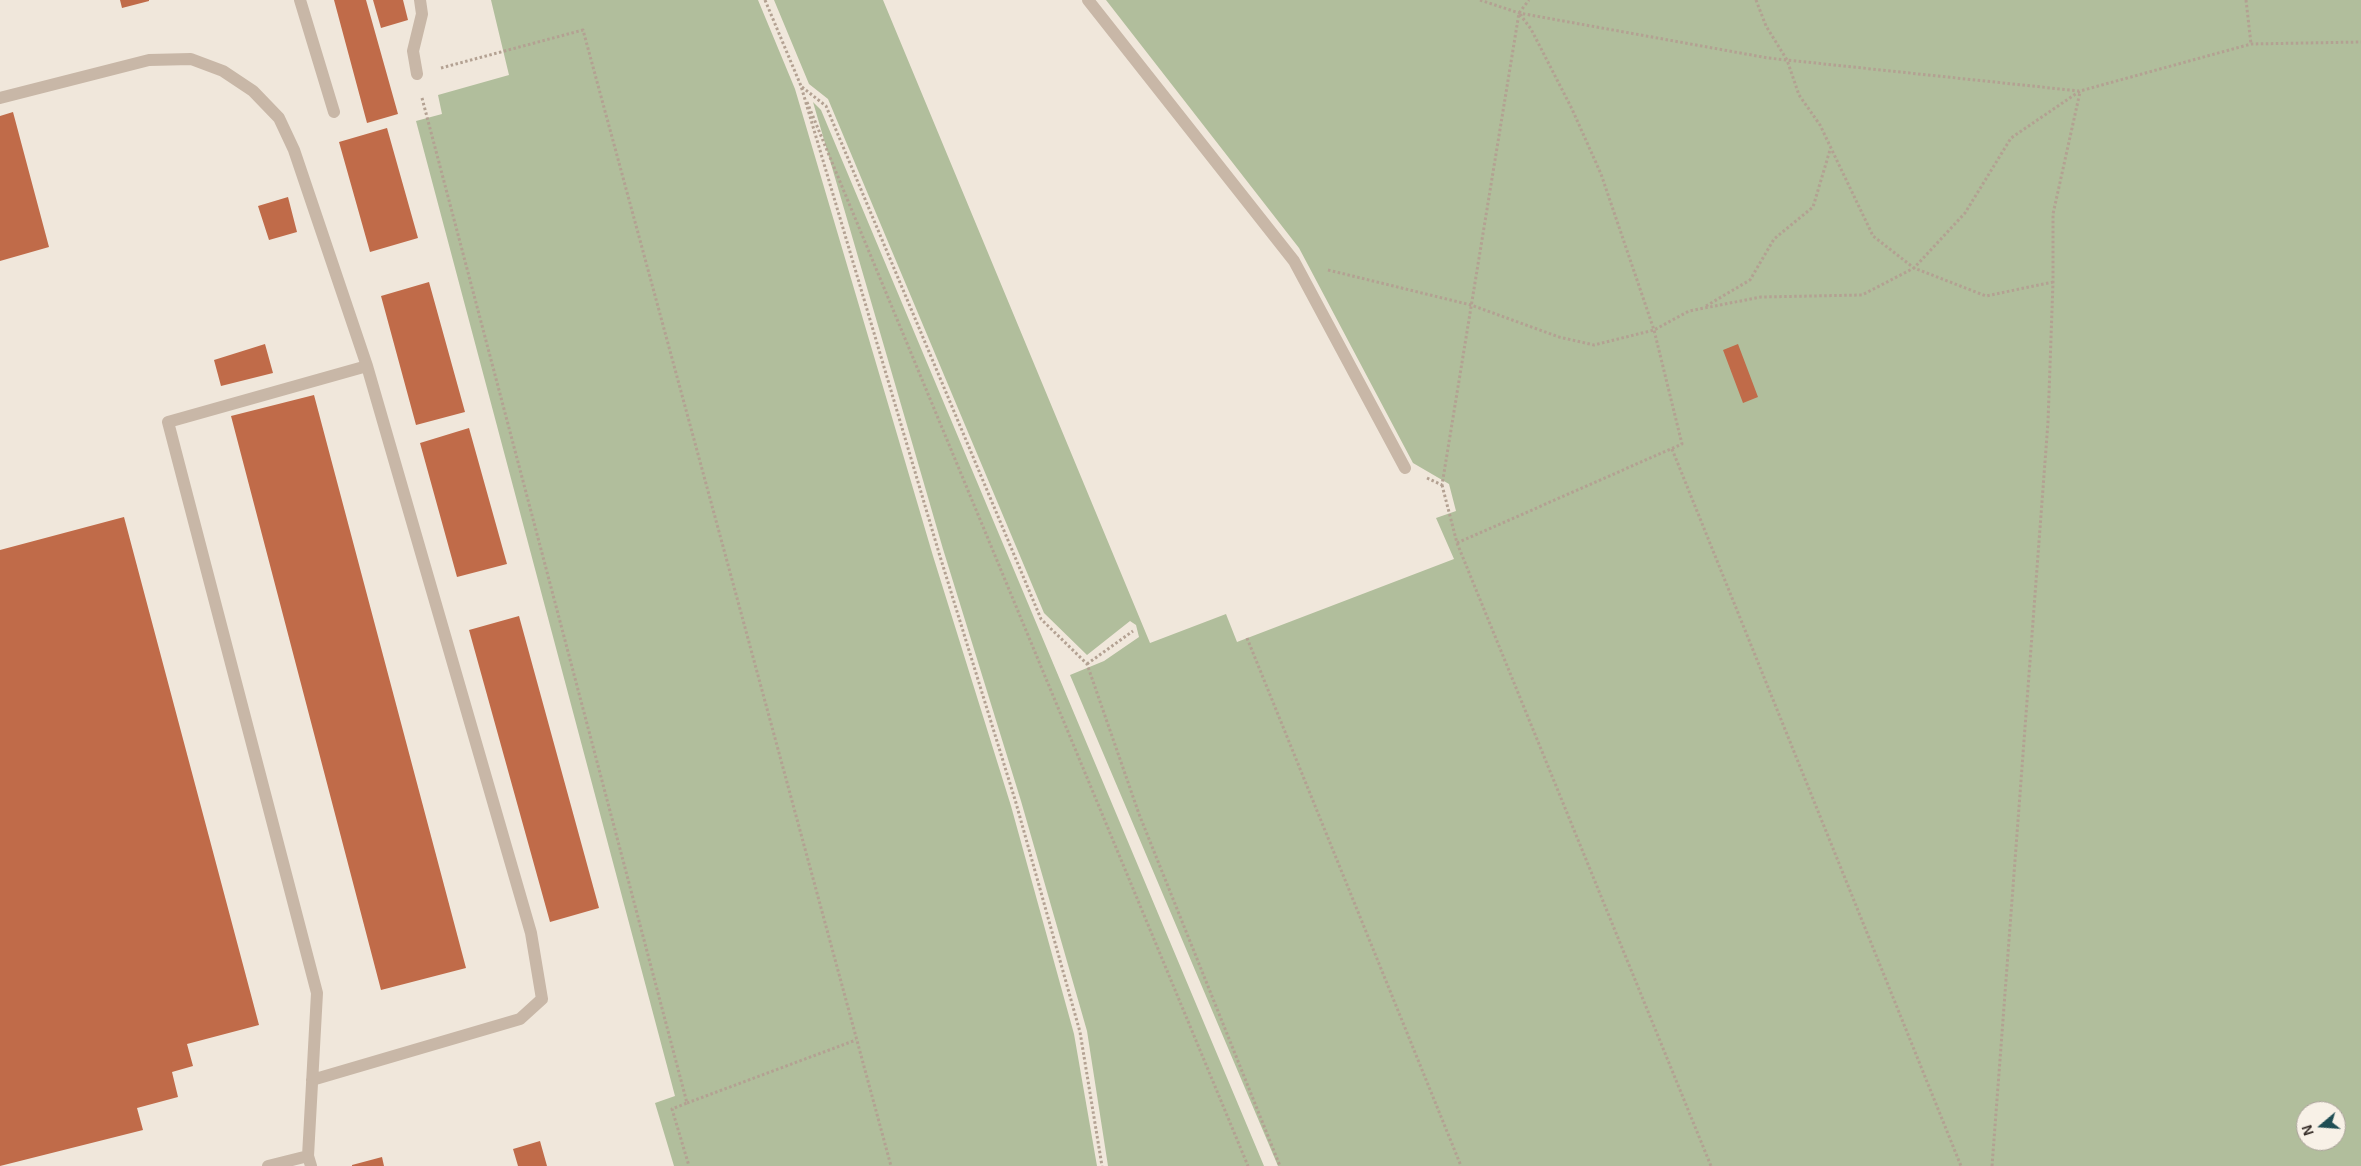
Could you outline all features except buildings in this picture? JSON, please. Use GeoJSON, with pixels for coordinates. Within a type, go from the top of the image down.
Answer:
{"type":"FeatureCollection","features":[{"type":"Feature","properties":{"kind":"street"},"geometry":{"type":"LineString","coordinates":[[300,0],[334,112]]}},
{"type":"Feature","properties":{"kind":"street"},"geometry":{"type":"LineString","coordinates":[[417,74],[413,51],[422,14],[420,0]]}},
{"type":"Feature","properties":{"kind":"street"},"geometry":{"type":"LineString","coordinates":[[1088,0],[1294,261],[1405,468]]}},
{"type":"Feature","properties":{"kind":"street"},"geometry":{"type":"LineString","coordinates":[[0,98],[149,60],[191,60],[223,71],[253,91],[279,118],[294,150],[366,366],[531,933],[542,999],[520,1019],[312,1080]]}},
{"type":"Feature","properties":{"kind":"street"},"geometry":{"type":"LineString","coordinates":[[268,1166],[310,1161],[317,993],[168,422],[366,366]]}},
{"type":"Feature","properties":{"kind":"path"},"geometry":{"type":"LineString","coordinates":[[765,0],[1248,1166]]}},
{"type":"Feature","properties":{"kind":"path"},"geometry":{"type":"LineString","coordinates":[[1480,0],[1519,13],[1788,60],[2080,91]]}},
{"type":"Feature","properties":{"kind":"path"},"geometry":{"type":"LineString","coordinates":[[1529,0],[1519,13],[1442,486],[1457,543],[1711,1166]]}},
{"type":"Feature","properties":{"kind":"path"},"geometry":{"type":"LineString","coordinates":[[1756,0],[1766,26],[1788,60],[1799,95],[1820,124],[1830,149],[1873,236],[1914,268],[1956,286],[1986,296],[2053,282]]}},
{"type":"Feature","properties":{"kind":"path"},"geometry":{"type":"LineString","coordinates":[[2246,0],[2250,44]]}},
{"type":"Feature","properties":{"kind":"path"},"geometry":{"type":"LineString","coordinates":[[1457,543],[1682,444],[1654,330],[1601,174],[1572,109],[1531,29],[1519,13]]}},
{"type":"Feature","properties":{"kind":"path"},"geometry":{"type":"LineString","coordinates":[[687,1103],[429,128],[417,74],[504,53],[583,30],[890,1166]]}},
{"type":"Feature","properties":{"kind":"path"},"geometry":{"type":"LineString","coordinates":[[1294,261],[1471,305],[1559,337],[1594,346],[1654,330],[1689,311],[1702,308],[1761,297],[1862,295],[1914,268],[1965,213],[2011,138],[2080,91],[2250,44],[2361,42]]}},
{"type":"Feature","properties":{"kind":"path"},"geometry":{"type":"LineString","coordinates":[[801,86],[826,106],[1041,619],[1088,664],[1139,814],[1280,1166]]}},
{"type":"Feature","properties":{"kind":"path"},"geometry":{"type":"LineString","coordinates":[[801,86],[942,562],[1016,803],[1077,1022],[1102,1166]]}},
{"type":"Feature","properties":{"kind":"path"},"geometry":{"type":"LineString","coordinates":[[1992,1166],[2048,422],[2053,282],[2053,214],[2080,91]]}},
{"type":"Feature","properties":{"kind":"path"},"geometry":{"type":"LineString","coordinates":[[1702,308],[1750,280],[1774,238],[1813,207],[1830,149]]}},
{"type":"Feature","properties":{"kind":"path"},"geometry":{"type":"LineString","coordinates":[[1672,449],[1961,1166]]}},
{"type":"Feature","properties":{"kind":"path"},"geometry":{"type":"LineString","coordinates":[[1405,468],[1442,486]]}},
{"type":"Feature","properties":{"kind":"path"},"geometry":{"type":"LineString","coordinates":[[1088,664],[1133,631]]}},
{"type":"Feature","properties":{"kind":"path"},"geometry":{"type":"LineString","coordinates":[[1247,638],[1461,1166]]}},
{"type":"Feature","properties":{"kind":"path"},"geometry":{"type":"LineString","coordinates":[[689,1166],[672,1109],[856,1040]]}},
{"type":"Feature","properties":{"kind":"green space"},"geometry":{"type":"Polygon","coordinates":[[[491,0],[758,0],[795,89],[933,556],[1011,806],[1074,1034],[1097,1166],[674,1166],[655,1103],[675,1096],[416,121],[442,114],[438,95],[509,75],[491,0]]]}},
{"type":"Feature","properties":{"kind":"green space"},"geometry":{"type":"Polygon","coordinates":[[[774,0],[883,0],[1150,643],[1226,614],[1237,642],[1454,559],[1436,518],[1456,511],[1449,484],[1413,463],[1299,248],[1106,0],[2361,0],[2361,1166],[1278,1166],[1070,675],[1104,661],[1139,637],[1136,625],[1130,621],[1087,655],[1044,613],[828,99],[809,84],[774,0]]]}},
{"type":"Feature","properties":{"kind":"green space"},"geometry":{"type":"Polygon","coordinates":[[[813,102],[821,110],[1264,1166],[1108,1166],[1087,1031],[1021,801],[943,549],[813,102]]]}}]}
